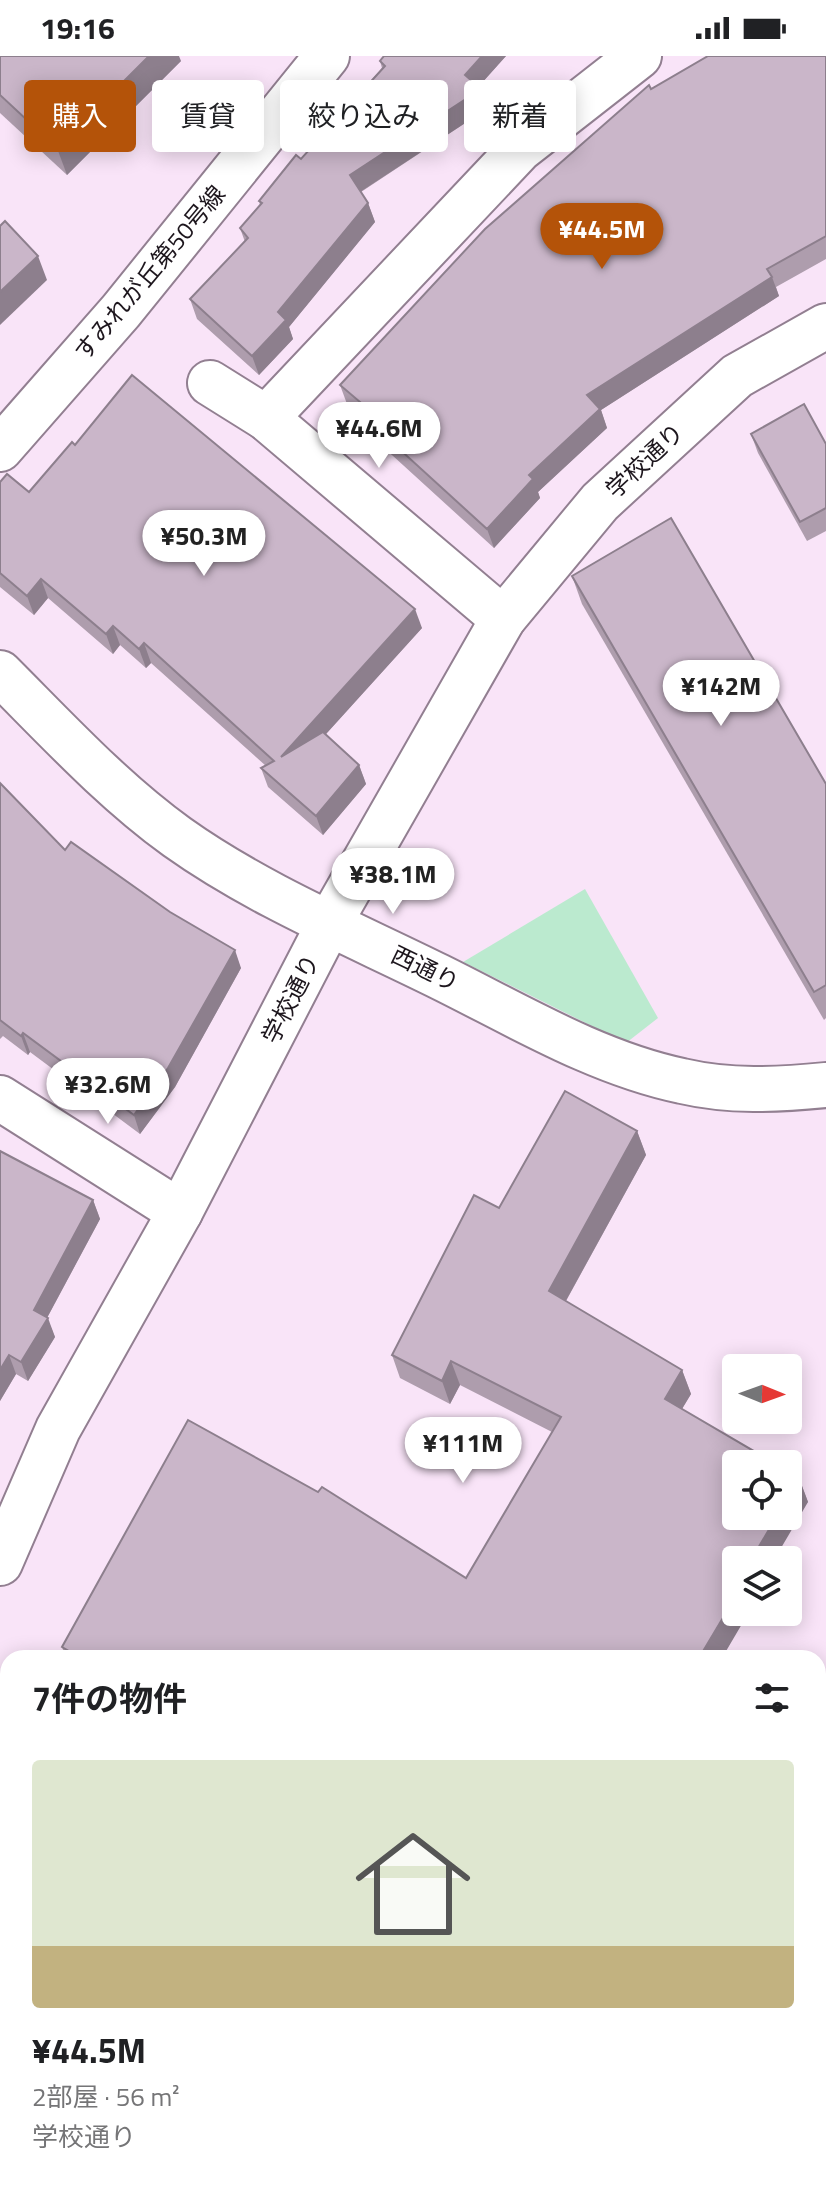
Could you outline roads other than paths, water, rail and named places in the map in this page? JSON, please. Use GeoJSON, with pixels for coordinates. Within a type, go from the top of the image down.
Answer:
{"type":"FeatureCollection","features":[{"type":"Feature","properties":{"kind":"street","name":"すみれが丘第50号線"},"geometry":{"type":"LineString","coordinates":[[0,449],[121,311],[327,56]]}},
{"type":"Feature","properties":{"kind":"street"},"geometry":{"type":"LineString","coordinates":[[266,418],[520,149],[639,56]]}},
{"type":"Feature","properties":{"kind":"street","name":"学校通り"},"geometry":{"type":"LineString","coordinates":[[0,1563],[58,1429],[180,1212],[330,922],[503,619],[600,502],[737,376],[826,326]]}},
{"type":"Feature","properties":{"kind":"street"},"geometry":{"type":"LineString","coordinates":[[210,383],[266,418],[503,619]]}},
{"type":"Feature","properties":{"kind":"street","name":"西通り"},"geometry":{"type":"LineString","coordinates":[[0,673],[125,797],[179,838],[237,874],[330,922],[632,1068],[684,1082],[735,1089],[826,1085]]}},
{"type":"Feature","properties":{"kind":"street"},"geometry":{"type":"LineString","coordinates":[[0,1098],[180,1212]]}}]}
